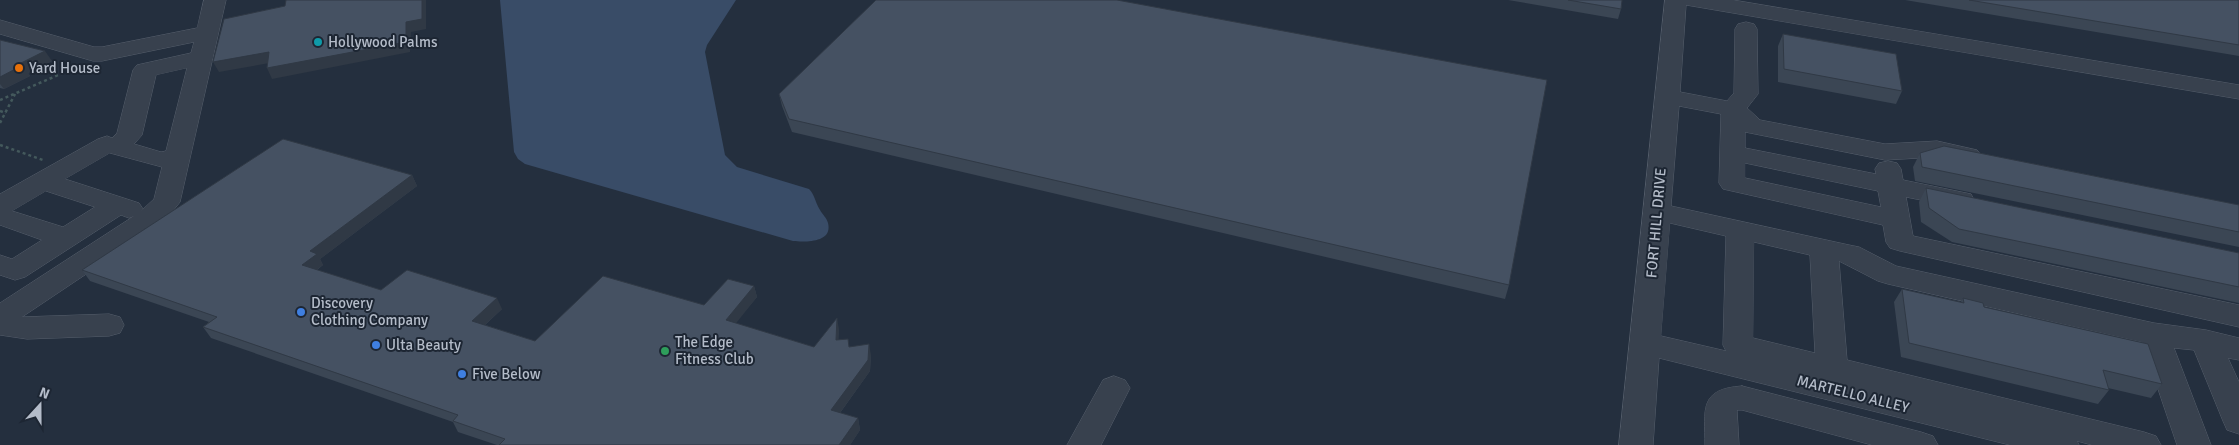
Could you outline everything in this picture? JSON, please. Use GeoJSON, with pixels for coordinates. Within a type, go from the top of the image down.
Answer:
{"type":"FeatureCollection","features":[{"type":"Feature","properties":{"kind":"street"},"geometry":{"type":"LineString","coordinates":[[0,317],[159,212],[167,202],[215,0]]}},
{"type":"Feature","properties":{"kind":"street","name":"FORT HILL DRIVE"},"geometry":{"type":"LineString","coordinates":[[1636,445],[1676,0]]}},
{"type":"Feature","properties":{"kind":"street"},"geometry":{"type":"LineString","coordinates":[[1694,0],[2239,92]]}},
{"type":"Feature","properties":{"kind":"street"},"geometry":{"type":"LineString","coordinates":[[0,27],[93,54],[203,46]]}},
{"type":"Feature","properties":{"kind":"street"},"geometry":{"type":"LineString","coordinates":[[1746,29],[1746,94],[1733,110],[1732,183],[1896,219]]}},
{"type":"Feature","properties":{"kind":"street"},"geometry":{"type":"LineString","coordinates":[[117,147],[129,135],[144,70],[203,46]]}},
{"type":"Feature","properties":{"kind":"street"},"geometry":{"type":"LineString","coordinates":[[1668,97],[1733,110],[1752,126],[1885,152],[1937,149],[1996,161]]}},
{"type":"Feature","properties":{"kind":"street"},"geometry":{"type":"LineString","coordinates":[[0,206],[45,171],[107,144],[160,160],[178,157]]}},
{"type":"Feature","properties":{"kind":"street"},"geometry":{"type":"LineString","coordinates":[[1732,152],[1987,206]]}},
{"type":"Feature","properties":{"kind":"street"},"geometry":{"type":"LineString","coordinates":[[1885,152],[1900,242],[2239,316]]}},
{"type":"Feature","properties":{"kind":"street"},"geometry":{"type":"LineString","coordinates":[[45,171],[118,205],[140,212],[159,212]]}},
{"type":"Feature","properties":{"kind":"street"},"geometry":{"type":"LineString","coordinates":[[0,265],[15,270],[118,205]]}},
{"type":"Feature","properties":{"kind":"street"},"geometry":{"type":"LineString","coordinates":[[1657,212],[1849,254],[1888,274],[2154,334],[2206,342],[2239,350]]}},
{"type":"Feature","properties":{"kind":"street"},"geometry":{"type":"LineString","coordinates":[[0,216],[66,238]]}},
{"type":"Feature","properties":{"kind":"street"},"geometry":{"type":"LineString","coordinates":[[1740,230],[1738,345],[2144,445]]}},
{"type":"Feature","properties":{"kind":"street"},"geometry":{"type":"LineString","coordinates":[[1824,249],[1832,368]]}},
{"type":"Feature","properties":{"kind":"street"},"geometry":{"type":"LineString","coordinates":[[0,324],[13,328],[44,328],[94,323],[109,325]]}},
{"type":"Feature","properties":{"kind":"street"},"geometry":{"type":"LineString","coordinates":[[2154,334],[2194,445]]}},
{"type":"Feature","properties":{"kind":"street"},"geometry":{"type":"LineString","coordinates":[[2206,342],[2239,421]]}},
{"type":"Feature","properties":{"kind":"street","name":"MARTELLO ALLEY"},"geometry":{"type":"LineString","coordinates":[[1645,343],[2062,445]]}},
{"type":"Feature","properties":{"kind":"street"},"geometry":{"type":"LineString","coordinates":[[1084,445],[1114,388]]}},
{"type":"Feature","properties":{"kind":"street"},"geometry":{"type":"LineString","coordinates":[[1722,445],[1721,407],[1728,400],[1742,398],[1921,445]]}},
{"type":"Feature","properties":{"kind":"path"},"geometry":{"type":"LineString","coordinates":[[0,100],[63,73],[90,68]]}},
{"type":"Feature","properties":{"kind":"path"},"geometry":{"type":"LineString","coordinates":[[0,123],[15,94]]}},
{"type":"Feature","properties":{"kind":"path"},"geometry":{"type":"LineString","coordinates":[[0,111],[6,113]]}},
{"type":"Feature","properties":{"kind":"path"},"geometry":{"type":"LineString","coordinates":[[0,145],[45,171]]}},
{"type":"Feature","properties":{"kind":"water"},"geometry":{"type":"Polygon","coordinates":[[[500,0],[736,0],[707,45],[705,52],[725,155],[737,167],[809,189],[827,221],[828,230],[826,234],[817,240],[793,241],[525,164],[518,159],[514,152],[500,0]]]}},
{"type":"Feature","properties":{"kind":"building","name":"Hollywood Palms"},"geometry":{"type":"Polygon","coordinates":[[[286,0],[422,0],[422,19],[406,22],[406,42],[267,68],[269,52],[213,62],[224,19],[285,6],[286,0]]]}},
{"type":"Feature","properties":{"kind":"building"},"geometry":{"type":"Polygon","coordinates":[[[876,0],[1117,0],[1547,80],[1509,285],[789,119],[779,94],[876,0]]]}},
{"type":"Feature","properties":{"kind":"building"},"geometry":{"type":"Polygon","coordinates":[[[1568,0],[1622,0],[1621,9],[1568,0]]]}},
{"type":"Feature","properties":{"kind":"building"},"geometry":{"type":"Polygon","coordinates":[[[1969,0],[2239,0],[2239,45],[1969,0]]]}},
{"type":"Feature","properties":{"kind":"building"},"geometry":{"type":"Polygon","coordinates":[[[1783,34],[1896,54],[1902,91],[1784,69],[1783,34]]]}},
{"type":"Feature","properties":{"kind":"building"},"geometry":{"type":"Polygon","coordinates":[[[0,40],[45,51],[19,64],[23,65],[0,77],[0,40]]]}},
{"type":"Feature","properties":{"kind":"building"},"geometry":{"type":"Polygon","coordinates":[[[283,139],[412,175],[310,251],[317,254],[302,265],[381,290],[407,270],[497,298],[472,321],[535,341],[603,276],[704,305],[728,279],[754,286],[726,320],[814,347],[837,318],[836,340],[848,339],[849,347],[869,344],[868,360],[831,410],[858,418],[839,445],[499,445],[505,439],[453,421],[458,415],[203,327],[217,317],[82,270],[283,139]]]}},
{"type":"Feature","properties":{"kind":"building"},"geometry":{"type":"Polygon","coordinates":[[[1944,146],[2239,205],[2239,232],[1922,167],[1920,153],[1944,146]]]}},
{"type":"Feature","properties":{"kind":"building"},"geometry":{"type":"Polygon","coordinates":[[[1926,188],[2239,253],[2239,287],[1959,229],[1929,208],[1926,188]]]}},
{"type":"Feature","properties":{"kind":"building"},"geometry":{"type":"Polygon","coordinates":[[[1902,289],[1964,303],[1963,298],[1983,303],[1984,307],[2148,344],[2162,384],[2103,370],[2109,390],[1909,343],[1902,289]]]}},
{"type":"Feature","properties":{"kind":"place","name":"Hollywood Palms"},"geometry":{"type":"Point","coordinates":[318,42]}},
{"type":"Feature","properties":{"kind":"place","name":"Yard House"},"geometry":{"type":"Point","coordinates":[19,68]}},
{"type":"Feature","properties":{"kind":"place","name":"Discovery Clothing Company"},"geometry":{"type":"Point","coordinates":[301,312]}},
{"type":"Feature","properties":{"kind":"place","name":"Ulta Beauty"},"geometry":{"type":"Point","coordinates":[376,345]}},
{"type":"Feature","properties":{"kind":"place","name":"The Edge Fitness Club"},"geometry":{"type":"Point","coordinates":[665,351]}},
{"type":"Feature","properties":{"kind":"place","name":"Five Below"},"geometry":{"type":"Point","coordinates":[462,374]}}]}
